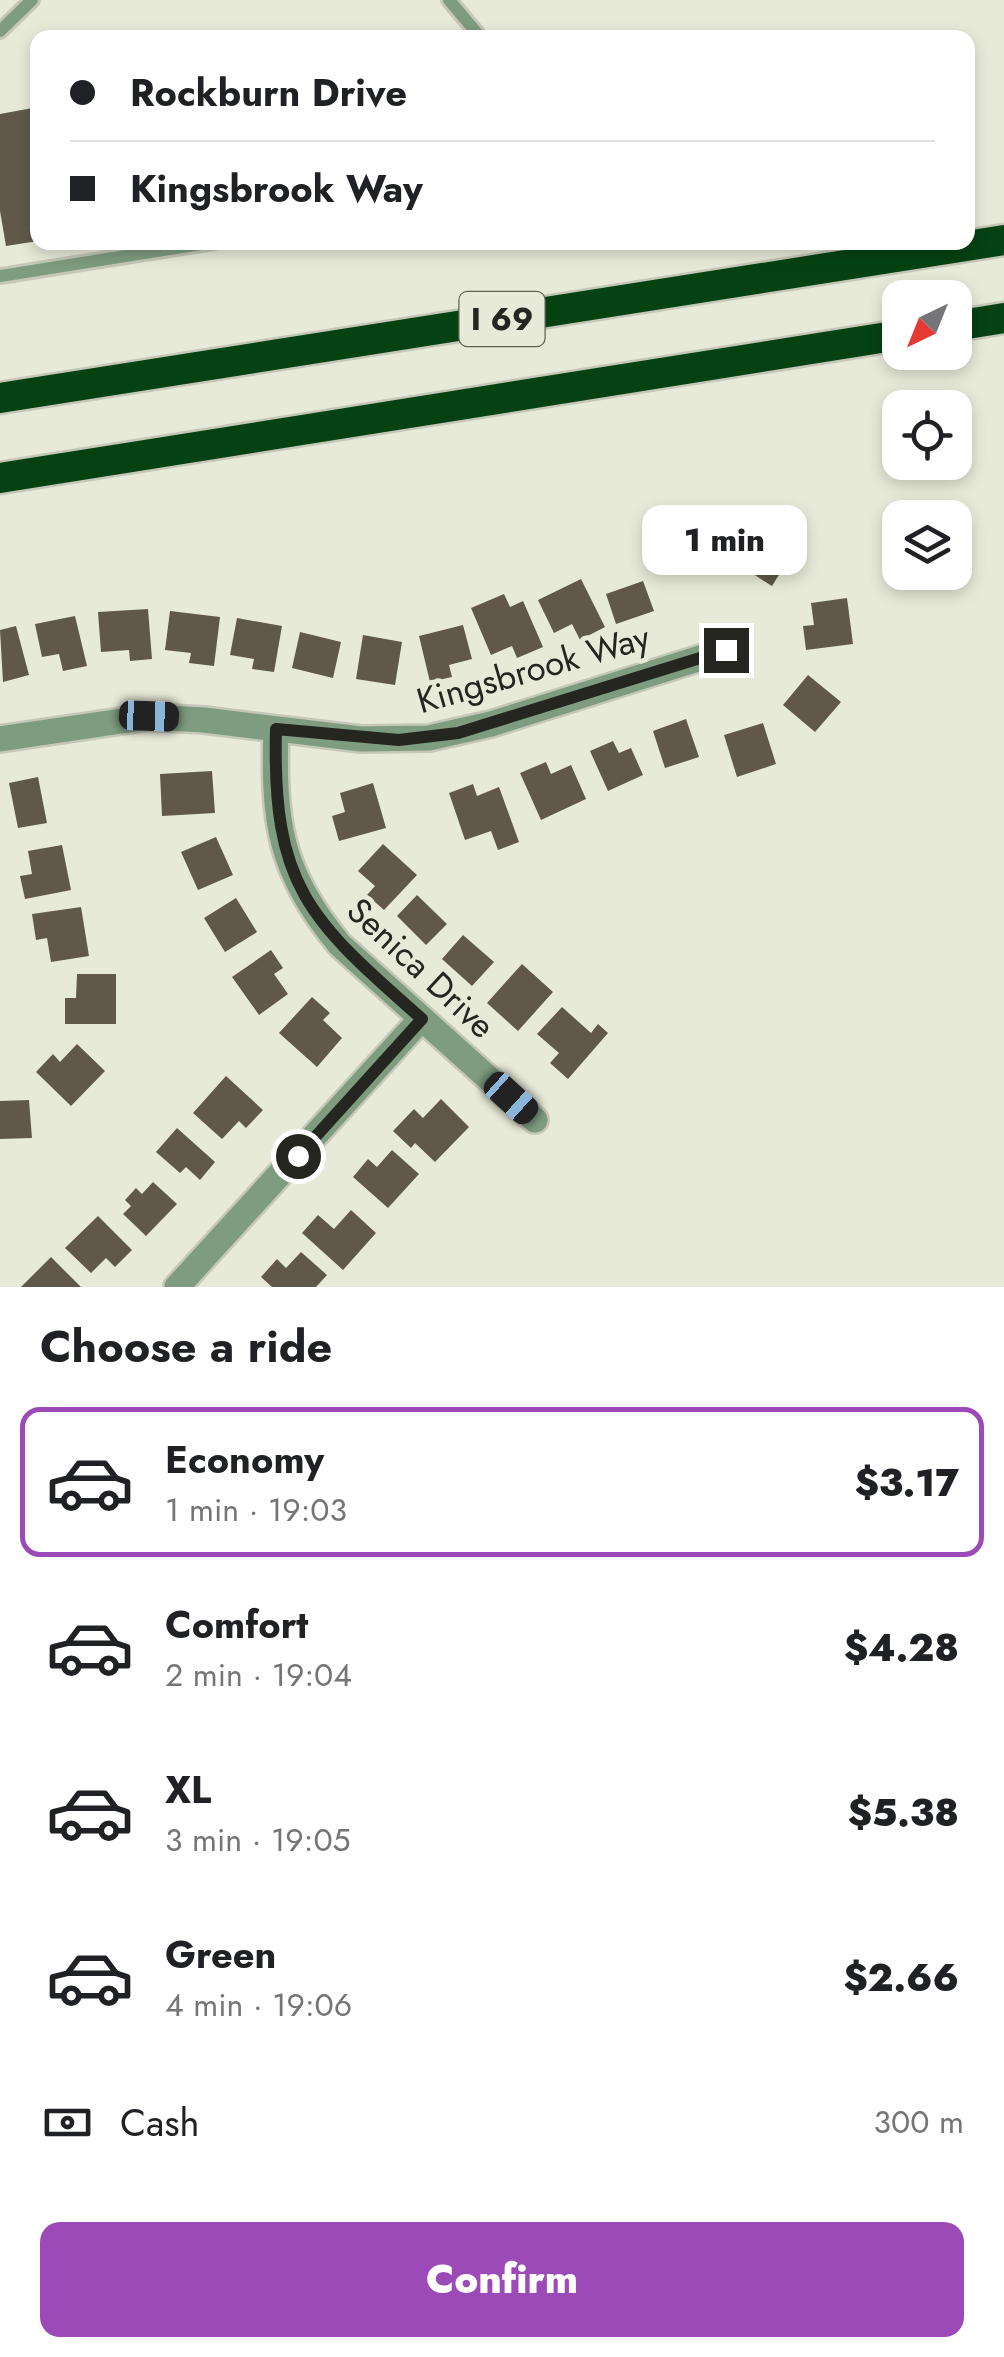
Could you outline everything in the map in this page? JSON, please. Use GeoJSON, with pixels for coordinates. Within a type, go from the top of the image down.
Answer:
{"type":"FeatureCollection","features":[{"type":"Feature","properties":{"kind":"highway","name":"I 69"},"geometry":{"type":"LineString","coordinates":[[975,245],[1004,240]]}},
{"type":"Feature","properties":{"kind":"highway","name":"I 69"},"geometry":{"type":"LineString","coordinates":[[0,398],[940,250]]}},
{"type":"Feature","properties":{"kind":"highway"},"geometry":{"type":"LineString","coordinates":[[972,323],[1004,318]]}},
{"type":"Feature","properties":{"kind":"highway","name":"I 69"},"geometry":{"type":"LineString","coordinates":[[0,478],[882,338]]}},
{"type":"Feature","properties":{"kind":"street","name":"Kingsbrook Way"},"geometry":{"type":"LineString","coordinates":[[0,739],[149,716],[399,740],[458,733],[726,650]]}},
{"type":"Feature","properties":{"kind":"street","name":"Senica Drive"},"geometry":{"type":"LineString","coordinates":[[276,729],[274,785],[280,836],[304,896],[340,945],[535,1120]]}},
{"type":"Feature","properties":{"kind":"street"},"geometry":{"type":"LineString","coordinates":[[178,1287],[422,1019]]}},
{"type":"Feature","properties":{"kind":"lane"},"geometry":{"type":"LineString","coordinates":[[0,31],[32,0]]}},
{"type":"Feature","properties":{"kind":"lane"},"geometry":{"type":"LineString","coordinates":[[449,0],[474,30]]}},
{"type":"Feature","properties":{"kind":"lane"},"geometry":{"type":"LineString","coordinates":[[0,276],[164,250]]}},
{"type":"Feature","properties":{"kind":"building"},"geometry":{"type":"Polygon","coordinates":[[[30,108],[30,242],[6,246],[0,211],[0,114],[30,108]]]}},
{"type":"Feature","properties":{"kind":"building"},"geometry":{"type":"Polygon","coordinates":[[[749,515],[798,544],[772,586],[750,572],[756,562],[730,546],[749,515]]]}},
{"type":"Feature","properties":{"kind":"building"},"geometry":{"type":"Polygon","coordinates":[[[711,517],[714,567],[688,569],[687,557],[663,558],[661,520],[711,517]]]}},
{"type":"Feature","properties":{"kind":"building"},"geometry":{"type":"Polygon","coordinates":[[[581,579],[605,627],[580,640],[572,624],[554,633],[538,600],[581,579]]]}},
{"type":"Feature","properties":{"kind":"building"},"geometry":{"type":"Polygon","coordinates":[[[643,581],[654,611],[616,624],[606,594],[643,581]]]}},
{"type":"Feature","properties":{"kind":"building"},"geometry":{"type":"Polygon","coordinates":[[[504,594],[510,607],[523,601],[543,647],[517,658],[512,646],[491,655],[471,608],[504,594]]]}},
{"type":"Feature","properties":{"kind":"building"},"geometry":{"type":"Polygon","coordinates":[[[847,598],[853,644],[806,650],[803,626],[814,625],[811,603],[847,598]]]}},
{"type":"Feature","properties":{"kind":"building"},"geometry":{"type":"Polygon","coordinates":[[[148,609],[152,659],[130,661],[129,650],[101,652],[98,612],[148,609]]]}},
{"type":"Feature","properties":{"kind":"building"},"geometry":{"type":"Polygon","coordinates":[[[170,611],[220,617],[214,666],[189,663],[191,653],[165,650],[170,611]]]}},
{"type":"Feature","properties":{"kind":"building"},"geometry":{"type":"Polygon","coordinates":[[[75,616],[87,666],[63,671],[59,654],[42,657],[35,624],[75,616]]]}},
{"type":"Feature","properties":{"kind":"building"},"geometry":{"type":"Polygon","coordinates":[[[237,618],[282,626],[274,672],[252,669],[254,659],[230,655],[237,618]]]}},
{"type":"Feature","properties":{"kind":"building"},"geometry":{"type":"Polygon","coordinates":[[[463,625],[472,659],[449,665],[452,677],[430,682],[419,636],[463,625]]]}},
{"type":"Feature","properties":{"kind":"building"},"geometry":{"type":"Polygon","coordinates":[[[16,626],[29,675],[3,682],[0,630],[16,626]]]}},
{"type":"Feature","properties":{"kind":"building"},"geometry":{"type":"Polygon","coordinates":[[[300,632],[341,642],[333,678],[292,668],[300,632]]]}},
{"type":"Feature","properties":{"kind":"building"},"geometry":{"type":"Polygon","coordinates":[[[363,635],[402,642],[395,685],[356,679],[363,635]]]}},
{"type":"Feature","properties":{"kind":"building"},"geometry":{"type":"Polygon","coordinates":[[[808,675],[841,702],[815,732],[783,705],[808,675]]]}},
{"type":"Feature","properties":{"kind":"building"},"geometry":{"type":"Polygon","coordinates":[[[686,719],[699,757],[665,768],[653,731],[686,719]]]}},
{"type":"Feature","properties":{"kind":"building"},"geometry":{"type":"Polygon","coordinates":[[[763,723],[776,764],[737,777],[724,735],[763,723]]]}},
{"type":"Feature","properties":{"kind":"building"},"geometry":{"type":"Polygon","coordinates":[[[613,741],[619,753],[631,748],[643,775],[608,791],[590,751],[613,741]]]}},
{"type":"Feature","properties":{"kind":"building"},"geometry":{"type":"Polygon","coordinates":[[[546,762],[551,774],[571,765],[586,799],[541,820],[520,773],[546,762]]]}},
{"type":"Feature","properties":{"kind":"building"},"geometry":{"type":"Polygon","coordinates":[[[212,771],[215,813],[162,816],[160,774],[212,771]]]}},
{"type":"Feature","properties":{"kind":"building"},"geometry":{"type":"Polygon","coordinates":[[[38,777],[47,823],[18,828],[9,783],[38,777]]]}},
{"type":"Feature","properties":{"kind":"building"},"geometry":{"type":"Polygon","coordinates":[[[373,783],[386,828],[339,841],[332,816],[345,812],[340,793],[373,783]]]}},
{"type":"Feature","properties":{"kind":"building"},"geometry":{"type":"Polygon","coordinates":[[[473,784],[477,796],[499,787],[519,842],[498,850],[491,831],[465,840],[449,793],[473,784]]]}},
{"type":"Feature","properties":{"kind":"building"},"geometry":{"type":"Polygon","coordinates":[[[216,837],[233,875],[198,890],[181,852],[216,837]]]}},
{"type":"Feature","properties":{"kind":"building"},"geometry":{"type":"Polygon","coordinates":[[[383,844],[417,875],[384,910],[367,895],[375,886],[358,871],[383,844]]]}},
{"type":"Feature","properties":{"kind":"building"},"geometry":{"type":"Polygon","coordinates":[[[62,845],[71,890],[25,899],[20,876],[32,874],[28,851],[62,845]]]}},
{"type":"Feature","properties":{"kind":"building"},"geometry":{"type":"Polygon","coordinates":[[[417,895],[447,924],[426,945],[397,916],[417,895]]]}},
{"type":"Feature","properties":{"kind":"building"},"geometry":{"type":"Polygon","coordinates":[[[236,898],[257,932],[225,952],[204,918],[236,898]]]}},
{"type":"Feature","properties":{"kind":"building"},"geometry":{"type":"Polygon","coordinates":[[[81,907],[89,956],[51,962],[47,938],[36,940],[32,914],[81,907]]]}},
{"type":"Feature","properties":{"kind":"building"},"geometry":{"type":"Polygon","coordinates":[[[463,935],[494,962],[472,986],[442,959],[463,935]]]}},
{"type":"Feature","properties":{"kind":"building"},"geometry":{"type":"Polygon","coordinates":[[[271,950],[283,968],[274,974],[288,994],[259,1015],[232,977],[271,950]]]}},
{"type":"Feature","properties":{"kind":"building"},"geometry":{"type":"Polygon","coordinates":[[[522,964],[553,992],[518,1031],[487,1003],[522,964]]]}},
{"type":"Feature","properties":{"kind":"building"},"geometry":{"type":"Polygon","coordinates":[[[77,974],[116,974],[116,1024],[65,1024],[65,998],[76,998],[77,974]]]}},
{"type":"Feature","properties":{"kind":"building"},"geometry":{"type":"Polygon","coordinates":[[[312,997],[330,1013],[323,1020],[342,1038],[317,1067],[279,1033],[312,997]]]}},
{"type":"Feature","properties":{"kind":"building"},"geometry":{"type":"Polygon","coordinates":[[[562,1007],[591,1033],[598,1024],[608,1033],[568,1079],[550,1063],[559,1053],[537,1034],[562,1007]]]}},
{"type":"Feature","properties":{"kind":"building"},"geometry":{"type":"Polygon","coordinates":[[[77,1044],[105,1071],[71,1106],[36,1072],[53,1054],[60,1062],[77,1044]]]}},
{"type":"Feature","properties":{"kind":"building"},"geometry":{"type":"Polygon","coordinates":[[[226,1076],[263,1110],[246,1128],[239,1121],[222,1139],[193,1113],[226,1076]]]}},
{"type":"Feature","properties":{"kind":"building"},"geometry":{"type":"Polygon","coordinates":[[[441,1099],[469,1127],[435,1162],[415,1143],[411,1148],[393,1131],[414,1109],[423,1118],[441,1099]]]}},
{"type":"Feature","properties":{"kind":"building"},"geometry":{"type":"Polygon","coordinates":[[[29,1100],[32,1138],[0,1139],[0,1101],[29,1100]]]}},
{"type":"Feature","properties":{"kind":"building"},"geometry":{"type":"Polygon","coordinates":[[[177,1128],[215,1162],[200,1180],[186,1167],[180,1173],[156,1152],[177,1128]]]}},
{"type":"Feature","properties":{"kind":"building"},"geometry":{"type":"Polygon","coordinates":[[[392,1150],[419,1174],[388,1208],[353,1177],[368,1159],[377,1167],[392,1150]]]}},
{"type":"Feature","properties":{"kind":"building"},"geometry":{"type":"Polygon","coordinates":[[[153,1182],[177,1204],[146,1236],[123,1214],[131,1206],[125,1200],[136,1188],[142,1194],[153,1182]]]}},
{"type":"Feature","properties":{"kind":"building"},"geometry":{"type":"Polygon","coordinates":[[[351,1210],[376,1233],[343,1270],[302,1233],[318,1215],[334,1229],[351,1210]]]}},
{"type":"Feature","properties":{"kind":"building"},"geometry":{"type":"Polygon","coordinates":[[[98,1216],[132,1250],[115,1267],[106,1258],[91,1273],[65,1248],[98,1216]]]}},
{"type":"Feature","properties":{"kind":"building"},"geometry":{"type":"Polygon","coordinates":[[[301,1252],[327,1275],[316,1287],[272,1287],[261,1277],[277,1259],[286,1268],[301,1252]]]}},
{"type":"Feature","properties":{"kind":"building"},"geometry":{"type":"Polygon","coordinates":[[[51,1257],[81,1287],[21,1287],[51,1257]]]}},
{"type":"Feature","properties":{"kind":"route"},"geometry":{"type":"LineString","coordinates":[[298,1156],[422,1019],[340,945],[304,896],[280,836],[274,785],[276,729],[399,740],[458,733],[726,650]]}}]}
